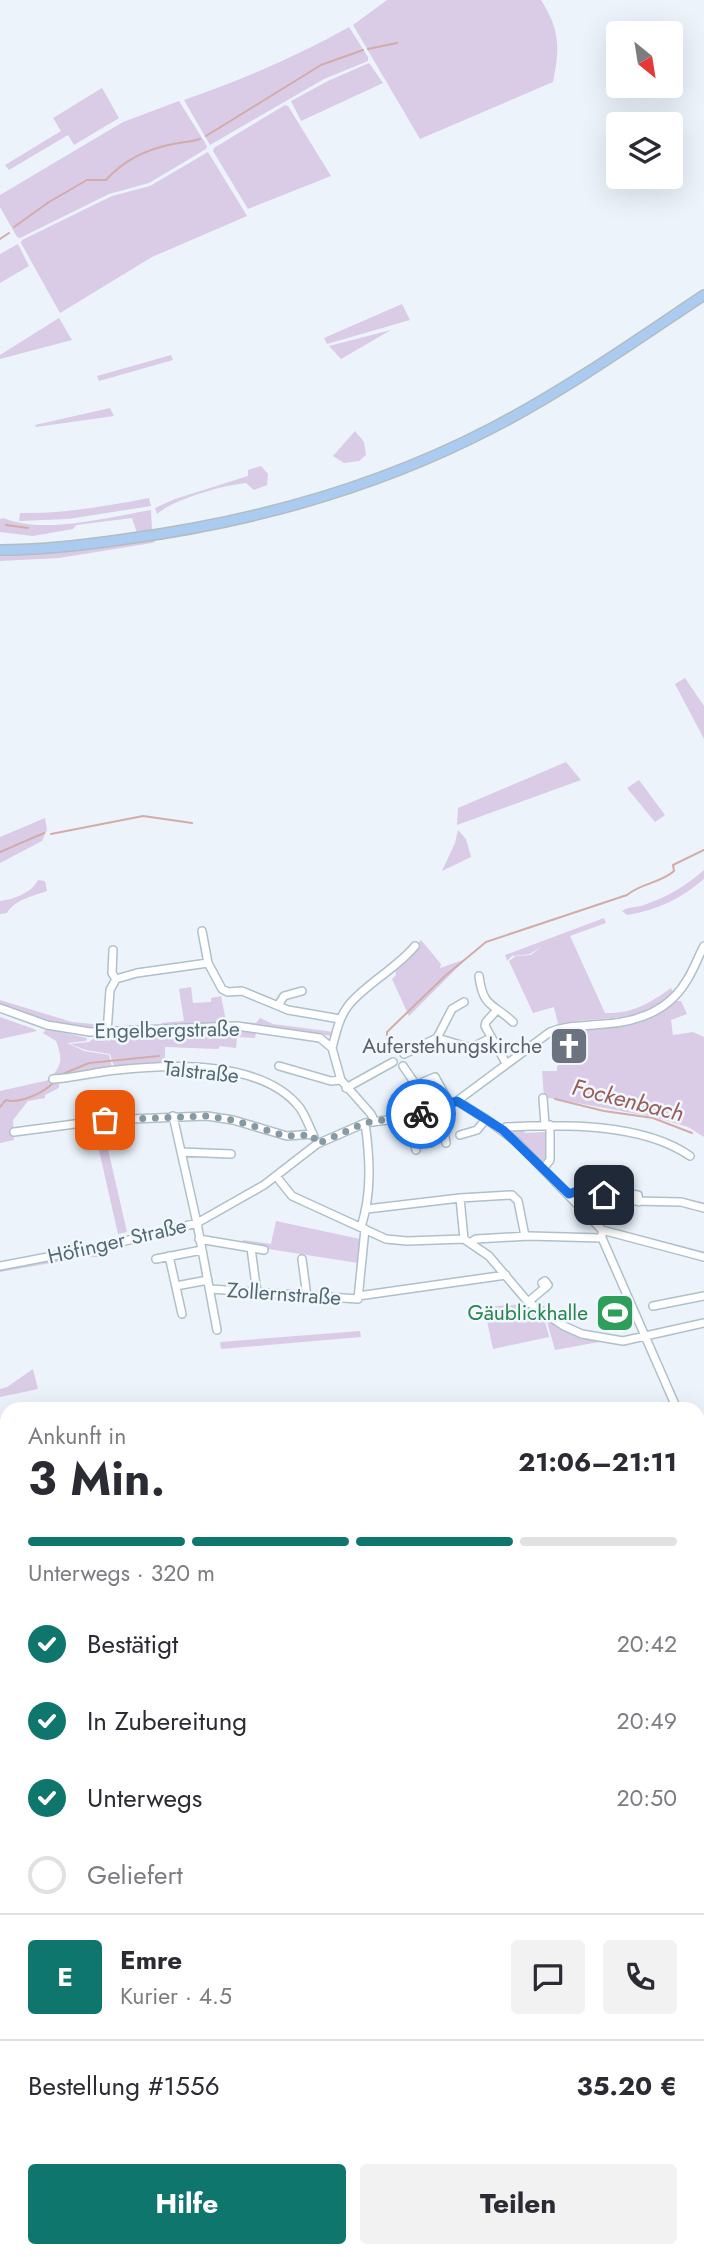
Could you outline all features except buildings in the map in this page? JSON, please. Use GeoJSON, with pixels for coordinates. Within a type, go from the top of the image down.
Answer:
{"type":"FeatureCollection","features":[{"type":"Feature","properties":{"kind":"main road"},"geometry":{"type":"LineString","coordinates":[[0,551],[91,544],[218,524],[333,494],[388,475],[462,443],[530,408],[704,295]]}},
{"type":"Feature","properties":{"kind":"street"},"geometry":{"type":"LineString","coordinates":[[202,931],[208,963],[222,989],[228,992],[242,991],[279,1004],[288,1010],[340,1019]]}},
{"type":"Feature","properties":{"kind":"street"},"geometry":{"type":"LineString","coordinates":[[358,1298],[367,1209],[369,1122],[372,1114],[341,1080],[332,1048],[340,1019],[348,1005],[391,970],[415,946]]}},
{"type":"Feature","properties":{"kind":"street"},"geometry":{"type":"LineString","coordinates":[[369,1122],[396,1119],[453,1103],[550,1032],[566,1027],[638,1019],[667,1004],[687,981],[704,946]]}},
{"type":"Feature","properties":{"kind":"street"},"geometry":{"type":"LineString","coordinates":[[113,950],[112,973],[116,979]]}},
{"type":"Feature","properties":{"kind":"street"},"geometry":{"type":"LineString","coordinates":[[107,1033],[110,990],[116,979],[137,973],[208,963]]}},
{"type":"Feature","properties":{"kind":"street"},"geometry":{"type":"LineString","coordinates":[[479,976],[482,997],[513,1023]]}},
{"type":"Feature","properties":{"kind":"street"},"geometry":{"type":"LineString","coordinates":[[279,1004],[284,996],[302,991]]}},
{"type":"Feature","properties":{"kind":"street"},"geometry":{"type":"LineString","coordinates":[[404,1054],[437,1038],[452,1009],[464,1002]]}},
{"type":"Feature","properties":{"kind":"street","name":"Engelbergstraße"},"geometry":{"type":"LineString","coordinates":[[0,1008],[66,1029],[107,1033],[237,1026],[320,1038],[332,1048]]}},
{"type":"Feature","properties":{"kind":"street"},"geometry":{"type":"LineString","coordinates":[[496,1011],[485,1024],[506,1063]]}},
{"type":"Feature","properties":{"kind":"street"},"geometry":{"type":"LineString","coordinates":[[437,1038],[470,1048],[491,1038]]}},
{"type":"Feature","properties":{"kind":"street"},"geometry":{"type":"LineString","coordinates":[[346,1087],[393,1062]]}},
{"type":"Feature","properties":{"kind":"street","name":"Talstraße"},"geometry":{"type":"LineString","coordinates":[[55,1079],[147,1067],[181,1066],[251,1077],[282,1093],[301,1110],[317,1144]]}},
{"type":"Feature","properties":{"kind":"street"},"geometry":{"type":"LineString","coordinates":[[279,1066],[331,1081],[341,1080]]}},
{"type":"Feature","properties":{"kind":"street"},"geometry":{"type":"LineString","coordinates":[[403,1066],[416,1086],[433,1077],[437,1078],[453,1103],[503,1130],[569,1194],[602,1234],[644,1338],[674,1402]]}},
{"type":"Feature","properties":{"kind":"street"},"geometry":{"type":"LineString","coordinates":[[543,1098],[550,1160],[543,1169]]}},
{"type":"Feature","properties":{"kind":"street"},"geometry":{"type":"LineString","coordinates":[[440,1108],[446,1143]]}},
{"type":"Feature","properties":{"kind":"street"},"geometry":{"type":"LineString","coordinates":[[425,1112],[431,1143]]}},
{"type":"Feature","properties":{"kind":"street"},"geometry":{"type":"LineString","coordinates":[[173,1116],[217,1330]]}},
{"type":"Feature","properties":{"kind":"street"},"geometry":{"type":"LineString","coordinates":[[14,1132],[105,1120],[207,1116],[233,1120],[286,1136],[313,1135]]}},
{"type":"Feature","properties":{"kind":"street"},"geometry":{"type":"LineString","coordinates":[[396,1119],[400,1130],[411,1132],[428,1127]]}},
{"type":"Feature","properties":{"kind":"street"},"geometry":{"type":"LineString","coordinates":[[460,1135],[477,1130],[486,1119]]}},
{"type":"Feature","properties":{"kind":"street","name":"Höfinger Straße"},"geometry":{"type":"LineString","coordinates":[[0,1266],[105,1246],[197,1223],[276,1176],[317,1144],[369,1122]]}},
{"type":"Feature","properties":{"kind":"street"},"geometry":{"type":"LineString","coordinates":[[503,1130],[506,1127],[547,1125],[622,1131],[667,1143],[690,1156]]}},
{"type":"Feature","properties":{"kind":"street"},"geometry":{"type":"LineString","coordinates":[[411,1132],[416,1150]]}},
{"type":"Feature","properties":{"kind":"street"},"geometry":{"type":"LineString","coordinates":[[181,1152],[231,1154]]}},
{"type":"Feature","properties":{"kind":"street"},"geometry":{"type":"LineString","coordinates":[[276,1176],[292,1196],[386,1239],[467,1241],[602,1234],[704,1256]]}},
{"type":"Feature","properties":{"kind":"street"},"geometry":{"type":"LineString","coordinates":[[569,1194],[578,1191],[625,1200],[629,1194],[638,1195],[639,1202],[681,1202],[704,1208]]}},
{"type":"Feature","properties":{"kind":"street"},"geometry":{"type":"LineString","coordinates":[[367,1209],[512,1195],[516,1197],[525,1236]]}},
{"type":"Feature","properties":{"kind":"street"},"geometry":{"type":"LineString","coordinates":[[460,1198],[467,1241],[489,1256],[528,1303],[564,1326],[582,1334],[624,1341],[704,1323]]}},
{"type":"Feature","properties":{"kind":"street"},"geometry":{"type":"LineString","coordinates":[[200,1239],[264,1250]]}},
{"type":"Feature","properties":{"kind":"street"},"geometry":{"type":"LineString","coordinates":[[251,1248],[257,1293]]}},
{"type":"Feature","properties":{"kind":"street"},"geometry":{"type":"LineString","coordinates":[[156,1259],[202,1250]]}},
{"type":"Feature","properties":{"kind":"street"},"geometry":{"type":"LineString","coordinates":[[169,1256],[182,1314]]}},
{"type":"Feature","properties":{"kind":"street"},"geometry":{"type":"LineString","coordinates":[[302,1259],[307,1297]]}},
{"type":"Feature","properties":{"kind":"street","name":"Zollernstraße"},"geometry":{"type":"LineString","coordinates":[[210,1289],[358,1298],[506,1275]]}},
{"type":"Feature","properties":{"kind":"street"},"geometry":{"type":"LineString","coordinates":[[176,1286],[208,1280]]}},
{"type":"Feature","properties":{"kind":"street"},"geometry":{"type":"LineString","coordinates":[[528,1303],[545,1288]]}},
{"type":"Feature","properties":{"kind":"street"},"geometry":{"type":"LineString","coordinates":[[653,1306],[704,1296]]}},
{"type":"Feature","properties":{"kind":"shaded area"},"geometry":{"type":"Polygon","coordinates":[[[387,0],[541,0],[552,21],[557,39],[553,82],[420,139],[353,25],[387,0]]]}},
{"type":"Feature","properties":{"kind":"shaded area"},"geometry":{"type":"Polygon","coordinates":[[[349,27],[368,61],[324,79],[210,145],[184,100],[268,67],[349,27]]]}},
{"type":"Feature","properties":{"kind":"shaded area"},"geometry":{"type":"Polygon","coordinates":[[[369,63],[383,83],[301,121],[291,101],[369,63]]]}},
{"type":"Feature","properties":{"kind":"shaded area"},"geometry":{"type":"Polygon","coordinates":[[[102,88],[119,118],[74,145],[68,135],[9,170],[5,165],[61,131],[53,118],[102,88]]]}},
{"type":"Feature","properties":{"kind":"shaded area"},"geometry":{"type":"Polygon","coordinates":[[[179,101],[207,146],[206,149],[149,183],[109,194],[20,238],[17,237],[0,207],[0,195],[123,122],[179,101]]]}},
{"type":"Feature","properties":{"kind":"shaded area"},"geometry":{"type":"Polygon","coordinates":[[[285,105],[331,176],[248,209],[213,151],[214,148],[285,105]]]}},
{"type":"Feature","properties":{"kind":"shaded area"},"geometry":{"type":"Polygon","coordinates":[[[208,152],[247,216],[152,257],[60,313],[21,243],[22,240],[112,196],[150,186],[208,152]]]}},
{"type":"Feature","properties":{"kind":"shaded area"},"geometry":{"type":"Polygon","coordinates":[[[18,244],[29,266],[0,283],[0,254],[18,244]]]}},
{"type":"Feature","properties":{"kind":"shaded area"},"geometry":{"type":"Polygon","coordinates":[[[402,304],[410,320],[327,344],[324,338],[402,304]]]}},
{"type":"Feature","properties":{"kind":"shaded area"},"geometry":{"type":"Polygon","coordinates":[[[59,318],[72,340],[0,359],[0,355],[59,318]]]}},
{"type":"Feature","properties":{"kind":"shaded area"},"geometry":{"type":"Polygon","coordinates":[[[391,330],[341,359],[329,346],[391,330]]]}},
{"type":"Feature","properties":{"kind":"shaded area"},"geometry":{"type":"Polygon","coordinates":[[[171,355],[173,360],[99,381],[97,376],[171,355]]]}},
{"type":"Feature","properties":{"kind":"shaded area"},"geometry":{"type":"Polygon","coordinates":[[[110,408],[114,416],[36,427],[35,425],[110,408]]]}},
{"type":"Feature","properties":{"kind":"shaded area"},"geometry":{"type":"Polygon","coordinates":[[[355,431],[364,442],[366,455],[359,461],[344,463],[333,456],[355,431]]]}},
{"type":"Feature","properties":{"kind":"shaded area"},"geometry":{"type":"Polygon","coordinates":[[[261,466],[268,474],[267,485],[254,490],[246,483],[213,490],[175,503],[157,514],[155,508],[248,476],[248,470],[261,466]]]}},
{"type":"Feature","properties":{"kind":"shaded area"},"geometry":{"type":"Polygon","coordinates":[[[149,498],[151,506],[68,519],[19,521],[20,513],[69,511],[149,498]]]}},
{"type":"Feature","properties":{"kind":"shaded area"},"geometry":{"type":"Polygon","coordinates":[[[151,510],[152,530],[137,533],[132,518],[76,525],[73,529],[33,536],[0,532],[0,519],[3,518],[20,523],[57,525],[151,510]]]}},
{"type":"Feature","properties":{"kind":"shaded area"},"geometry":{"type":"Polygon","coordinates":[[[153,539],[155,542],[152,543],[59,558],[0,561],[0,556],[153,539]]]}},
{"type":"Feature","properties":{"kind":"shaded area"},"geometry":{"type":"Polygon","coordinates":[[[685,678],[704,706],[704,739],[675,684],[685,678]]]}},
{"type":"Feature","properties":{"kind":"shaded area"},"geometry":{"type":"Polygon","coordinates":[[[566,762],[581,780],[457,825],[458,808],[566,762]]]}},
{"type":"Feature","properties":{"kind":"shaded area"},"geometry":{"type":"Polygon","coordinates":[[[639,780],[665,815],[655,822],[627,788],[639,780]]]}},
{"type":"Feature","properties":{"kind":"shaded area"},"geometry":{"type":"Polygon","coordinates":[[[45,818],[47,830],[42,841],[0,863],[0,837],[45,818]]]}},
{"type":"Feature","properties":{"kind":"shaded area"},"geometry":{"type":"Polygon","coordinates":[[[458,830],[466,839],[471,857],[442,871],[455,843],[458,830]]]}},
{"type":"Feature","properties":{"kind":"shaded area"},"geometry":{"type":"Polygon","coordinates":[[[704,870],[704,879],[668,903],[627,915],[622,911],[668,895],[704,870]]]}},
{"type":"Feature","properties":{"kind":"shaded area"},"geometry":{"type":"Polygon","coordinates":[[[38,880],[45,881],[47,891],[20,901],[7,913],[0,914],[0,901],[21,895],[31,889],[38,880]]]}},
{"type":"Feature","properties":{"kind":"shaded area"},"geometry":{"type":"Polygon","coordinates":[[[604,918],[606,923],[570,936],[605,1013],[615,1013],[648,1003],[671,988],[673,992],[659,1003],[632,1015],[558,1024],[554,1007],[533,1013],[509,961],[516,956],[531,955],[542,946],[530,954],[512,956],[507,961],[505,955],[604,918]]]}},
{"type":"Feature","properties":{"kind":"shaded area"},"geometry":{"type":"Polygon","coordinates":[[[421,940],[441,964],[440,968],[466,959],[409,1016],[392,979],[396,975],[395,969],[421,940]]]}},
{"type":"Feature","properties":{"kind":"shaded area"},"geometry":{"type":"Polygon","coordinates":[[[191,987],[193,1003],[211,1002],[211,998],[221,996],[226,1021],[256,1023],[260,1018],[273,1024],[334,1032],[333,1036],[241,1024],[161,1027],[161,1023],[184,1021],[179,989],[191,987]]]}},
{"type":"Feature","properties":{"kind":"shaded area"},"geometry":{"type":"Polygon","coordinates":[[[0,1000],[72,1022],[103,1025],[82,1028],[52,1023],[0,1006],[0,1000]]]}},
{"type":"Feature","properties":{"kind":"shaded area"},"geometry":{"type":"Polygon","coordinates":[[[675,1001],[681,1001],[687,1014],[671,1020],[673,1035],[693,1032],[704,1037],[704,1137],[688,1127],[654,1117],[544,1097],[542,1071],[557,1071],[557,1066],[570,1059],[569,1052],[579,1047],[571,1030],[613,1027],[638,1021],[675,1001]]]}},
{"type":"Feature","properties":{"kind":"shaded area"},"geometry":{"type":"Polygon","coordinates":[[[0,1017],[34,1029],[37,1031],[0,1039],[0,1017]]]}},
{"type":"Feature","properties":{"kind":"shaded area"},"geometry":{"type":"Polygon","coordinates":[[[47,1029],[87,1038],[86,1041],[67,1043],[84,1051],[109,1055],[112,1067],[51,1077],[58,1069],[60,1056],[56,1041],[43,1033],[47,1029]]]}},
{"type":"Feature","properties":{"kind":"shaded area"},"geometry":{"type":"Polygon","coordinates":[[[214,1030],[256,1032],[255,1038],[237,1037],[236,1048],[165,1047],[165,1063],[114,1067],[110,1054],[70,1044],[110,1036],[214,1030]]]}},
{"type":"Feature","properties":{"kind":"shaded area"},"geometry":{"type":"Polygon","coordinates":[[[49,1080],[59,1081],[59,1088],[45,1095],[45,1098],[28,1101],[13,1120],[14,1140],[0,1143],[0,1091],[49,1080]]]}},
{"type":"Feature","properties":{"kind":"shaded area"},"geometry":{"type":"Polygon","coordinates":[[[524,1129],[525,1133],[546,1132],[545,1161],[538,1161],[511,1133],[524,1129]]]}},
{"type":"Feature","properties":{"kind":"shaded area"},"geometry":{"type":"Polygon","coordinates":[[[107,1145],[127,1232],[118,1234],[98,1146],[107,1145]]]}},
{"type":"Feature","properties":{"kind":"shaded area"},"geometry":{"type":"Polygon","coordinates":[[[276,1221],[360,1239],[358,1263],[242,1245],[243,1240],[271,1244],[276,1221]]]}},
{"type":"Feature","properties":{"kind":"shaded area"},"geometry":{"type":"Polygon","coordinates":[[[101,1250],[105,1254],[102,1257],[85,1257],[0,1272],[0,1268],[101,1250]]]}},
{"type":"Feature","properties":{"kind":"shaded area"},"geometry":{"type":"Polygon","coordinates":[[[524,1304],[544,1317],[549,1337],[493,1349],[484,1307],[524,1304]]]}},
{"type":"Feature","properties":{"kind":"shaded area"},"geometry":{"type":"Polygon","coordinates":[[[546,1318],[573,1333],[599,1342],[555,1350],[546,1318]]]}},
{"type":"Feature","properties":{"kind":"shaded area"},"geometry":{"type":"Polygon","coordinates":[[[360,1331],[361,1337],[221,1349],[220,1342],[360,1331]]]}},
{"type":"Feature","properties":{"kind":"shaded area"},"geometry":{"type":"Polygon","coordinates":[[[33,1369],[38,1389],[0,1397],[0,1389],[33,1369]]]}},
{"type":"Feature","properties":{"kind":"waterway"},"geometry":{"type":"LineString","coordinates":[[368,49],[397,43]]}},
{"type":"Feature","properties":{"kind":"waterway"},"geometry":{"type":"LineString","coordinates":[[206,136],[321,65],[363,50]]}},
{"type":"Feature","properties":{"kind":"waterway"},"geometry":{"type":"LineString","coordinates":[[14,227],[87,180],[106,180],[120,167],[145,153],[163,146],[200,139]]}},
{"type":"Feature","properties":{"kind":"waterway"},"geometry":{"type":"LineString","coordinates":[[0,239],[9,233]]}},
{"type":"Feature","properties":{"kind":"waterway"},"geometry":{"type":"LineString","coordinates":[[6,525],[28,528]]}},
{"type":"Feature","properties":{"kind":"waterway"},"geometry":{"type":"LineString","coordinates":[[51,834],[143,816],[192,823]]}},
{"type":"Feature","properties":{"kind":"waterway"},"geometry":{"type":"LineString","coordinates":[[0,852],[44,833]]}},
{"type":"Feature","properties":{"kind":"waterway"},"geometry":{"type":"LineString","coordinates":[[398,1053],[387,1032],[445,976],[486,942],[627,895],[669,875],[674,871],[673,865],[704,850]]}},
{"type":"Feature","properties":{"kind":"waterway","name":"Fockenbach"},"geometry":{"type":"LineString","coordinates":[[58,1076],[89,1063],[159,1056]]}},
{"type":"Feature","properties":{"kind":"waterway","name":"Fockenbach"},"geometry":{"type":"LineString","coordinates":[[0,1107],[6,1100],[31,1097],[53,1083]]}},
{"type":"Feature","properties":{"kind":"waterway","name":"Fockenbach"},"geometry":{"type":"LineString","coordinates":[[555,1099],[604,1111],[653,1118],[692,1133]]}},
{"type":"Feature","properties":{"kind":"way so far"},"geometry":{"type":"LineString","coordinates":[[105,1120],[207,1116],[233,1120],[286,1136],[313,1135],[317,1144],[374,1120],[421,1114]]}},
{"type":"Feature","properties":{"kind":"place","name":"Auferstehungskirche"},"geometry":{"type":"Point","coordinates":[569,1046]}},
{"type":"Feature","properties":{"kind":"place","name":"Gäublickhalle"},"geometry":{"type":"Point","coordinates":[615,1313]}},
{"type":"Feature","properties":{"kind":"route"},"geometry":{"type":"LineString","coordinates":[[421,1114],[457,1101],[503,1130],[569,1194],[578,1191],[604,1195]]}}]}
